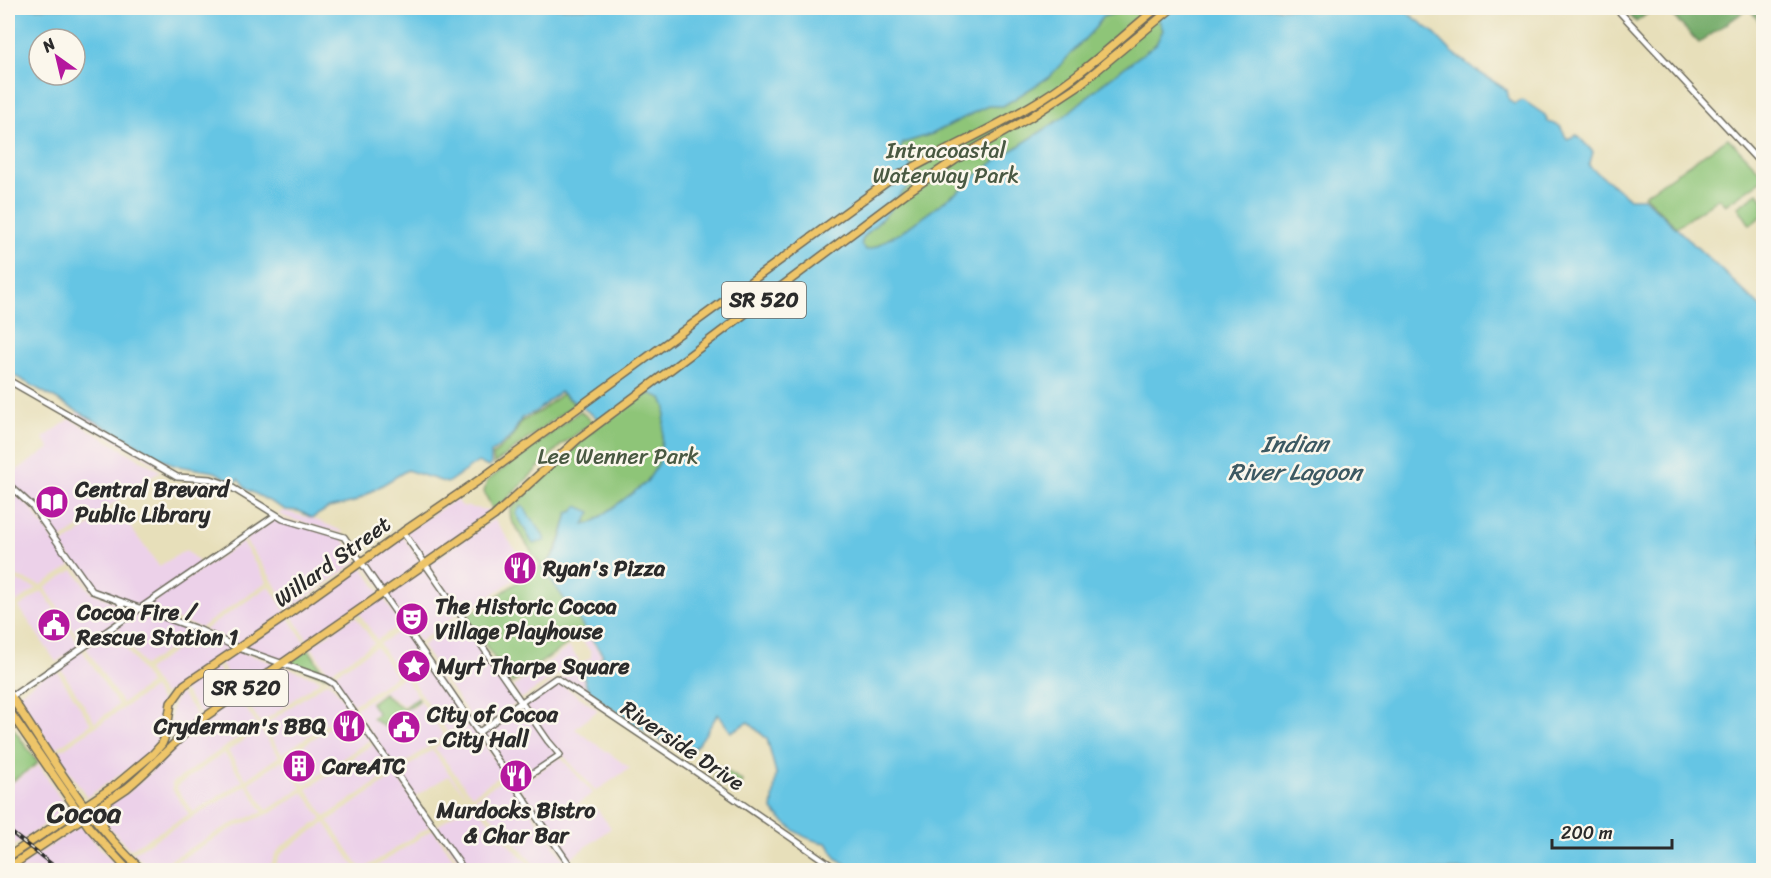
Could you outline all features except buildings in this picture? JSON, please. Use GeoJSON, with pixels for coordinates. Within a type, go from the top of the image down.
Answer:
{"type":"FeatureCollection","features":[{"type":"Feature","properties":{"kind":"main road","name":"Willard Street"},"geometry":{"type":"LineString","coordinates":[[85,806],[144,763],[162,744],[171,703],[181,688],[482,478],[865,198],[919,163],[1044,98],[1073,78],[1157,8]]}},
{"type":"Feature","properties":{"kind":"main road","name":"SR 520"},"geometry":{"type":"LineString","coordinates":[[8,868],[108,802],[143,775],[184,733],[506,507],[566,448],[935,173],[1079,85],[1172,8]]}},
{"type":"Feature","properties":{"kind":"main road"},"geometry":{"type":"LineString","coordinates":[[9,696],[90,813],[142,870]]}},
{"type":"Feature","properties":{"kind":"main road"},"geometry":{"type":"LineString","coordinates":[[8,709],[82,818],[128,870]]}},
{"type":"Feature","properties":{"kind":"main road"},"geometry":{"type":"LineString","coordinates":[[106,832],[101,815],[108,802]]}},
{"type":"Feature","properties":{"kind":"main road","name":"SR 520"},"geometry":{"type":"LineString","coordinates":[[8,858],[85,806]]}},
{"type":"Feature","properties":{"kind":"street"},"geometry":{"type":"LineString","coordinates":[[1616,8],[1764,167]]}},
{"type":"Feature","properties":{"kind":"street"},"geometry":{"type":"LineString","coordinates":[[8,380],[166,472],[177,477],[211,479],[226,484],[291,522],[344,537],[573,870]]}},
{"type":"Feature","properties":{"kind":"street"},"geometry":{"type":"LineString","coordinates":[[8,484],[32,506],[92,591],[200,630],[238,648],[326,679],[341,692],[464,870]]}},
{"type":"Feature","properties":{"kind":"street"},"geometry":{"type":"LineString","coordinates":[[9,696],[276,515]]}},
{"type":"Feature","properties":{"kind":"street"},"geometry":{"type":"LineString","coordinates":[[403,532],[521,703],[560,754],[515,785]]}},
{"type":"Feature","properties":{"kind":"street"},"geometry":{"type":"LineString","coordinates":[[120,602],[124,615],[121,621]]}},
{"type":"Feature","properties":{"kind":"street","name":"Riverside Drive"},"geometry":{"type":"LineString","coordinates":[[521,703],[556,678],[838,870]]}},
{"type":"Feature","properties":{"kind":"street"},"geometry":{"type":"LineString","coordinates":[[479,732],[521,703]]}},
{"type":"Feature","properties":{"kind":"shaded area"},"geometry":{"type":"Polygon","coordinates":[[[78,413],[169,465],[164,468],[74,416],[78,413]]]}},
{"type":"Feature","properties":{"kind":"shaded area"},"geometry":{"type":"Polygon","coordinates":[[[70,419],[160,471],[59,541],[34,505],[8,481],[8,476],[50,448],[43,438],[70,419]]]}},
{"type":"Feature","properties":{"kind":"shaded area"},"geometry":{"type":"Polygon","coordinates":[[[8,486],[31,508],[71,566],[41,585],[8,574],[8,486]]]}},
{"type":"Feature","properties":{"kind":"shaded area"},"geometry":{"type":"Polygon","coordinates":[[[456,499],[462,506],[488,510],[492,516],[425,562],[406,532],[456,499]]]}},
{"type":"Feature","properties":{"kind":"shaded area"},"geometry":{"type":"Polygon","coordinates":[[[116,508],[159,566],[186,550],[201,564],[139,606],[93,589],[61,545],[116,508]]]}},
{"type":"Feature","properties":{"kind":"shaded area"},"geometry":{"type":"Polygon","coordinates":[[[283,511],[314,519],[342,531],[343,534],[278,514],[283,511]]]}},
{"type":"Feature","properties":{"kind":"shaded area"},"geometry":{"type":"Polygon","coordinates":[[[277,518],[343,539],[358,561],[289,610],[270,576],[245,540],[277,518]]]}},
{"type":"Feature","properties":{"kind":"shaded area"},"geometry":{"type":"Polygon","coordinates":[[[494,519],[529,569],[479,604],[461,612],[428,565],[494,519]]]}},
{"type":"Feature","properties":{"kind":"shaded area"},"geometry":{"type":"Polygon","coordinates":[[[402,535],[422,564],[384,590],[364,562],[402,535]]]}},
{"type":"Feature","properties":{"kind":"shaded area"},"geometry":{"type":"Polygon","coordinates":[[[242,542],[267,582],[200,628],[144,608],[242,542]]]}},
{"type":"Feature","properties":{"kind":"shaded area"},"geometry":{"type":"Polygon","coordinates":[[[361,565],[380,593],[309,642],[291,614],[361,565]]]}},
{"type":"Feature","properties":{"kind":"shaded area"},"geometry":{"type":"Polygon","coordinates":[[[425,568],[457,614],[419,642],[386,594],[425,568]]]}},
{"type":"Feature","properties":{"kind":"shaded area"},"geometry":{"type":"Polygon","coordinates":[[[73,570],[91,592],[118,603],[122,614],[119,620],[83,644],[45,588],[73,570]]]}},
{"type":"Feature","properties":{"kind":"shaded area"},"geometry":{"type":"Polygon","coordinates":[[[8,578],[37,588],[16,603],[8,591],[8,578]]]}},
{"type":"Feature","properties":{"kind":"shaded area"},"geometry":{"type":"Polygon","coordinates":[[[269,586],[286,613],[238,645],[204,630],[269,586]]]}},
{"type":"Feature","properties":{"kind":"shaded area"},"geometry":{"type":"Polygon","coordinates":[[[42,591],[80,646],[56,662],[19,607],[42,591]]]}},
{"type":"Feature","properties":{"kind":"shaded area"},"geometry":{"type":"Polygon","coordinates":[[[383,597],[401,624],[377,640],[359,613],[383,597]]]}},
{"type":"Feature","properties":{"kind":"shaded area"},"geometry":{"type":"Polygon","coordinates":[[[140,611],[195,631],[144,666],[117,627],[140,611]]]}},
{"type":"Feature","properties":{"kind":"shaded area"},"geometry":{"type":"Polygon","coordinates":[[[355,616],[374,643],[328,672],[311,646],[355,616]]]}},
{"type":"Feature","properties":{"kind":"shaded area"},"geometry":{"type":"Polygon","coordinates":[[[288,617],[306,644],[281,661],[243,647],[288,617]]]}},
{"type":"Feature","properties":{"kind":"shaded area"},"geometry":{"type":"Polygon","coordinates":[[[459,618],[518,702],[479,729],[422,646],[459,618]]]}},
{"type":"Feature","properties":{"kind":"shaded area"},"geometry":{"type":"Polygon","coordinates":[[[404,628],[424,656],[415,662],[408,662],[399,674],[380,644],[404,628]]]}},
{"type":"Feature","properties":{"kind":"shaded area"},"geometry":{"type":"Polygon","coordinates":[[[113,629],[150,684],[122,703],[86,648],[113,629]]]}},
{"type":"Feature","properties":{"kind":"shaded area"},"geometry":{"type":"Polygon","coordinates":[[[200,633],[234,648],[174,691],[163,694],[147,670],[200,633]]]}},
{"type":"Feature","properties":{"kind":"shaded area"},"geometry":{"type":"Polygon","coordinates":[[[586,634],[601,655],[582,676],[584,685],[592,696],[605,705],[602,707],[560,679],[591,657],[591,652],[580,638],[586,634]]]}},
{"type":"Feature","properties":{"kind":"shaded area"},"geometry":{"type":"Polygon","coordinates":[[[376,647],[396,676],[353,705],[329,676],[376,647]]]}},
{"type":"Feature","properties":{"kind":"shaded area"},"geometry":{"type":"Polygon","coordinates":[[[569,647],[579,660],[521,699],[513,687],[569,647]]]}},
{"type":"Feature","properties":{"kind":"shaded area"},"geometry":{"type":"Polygon","coordinates":[[[82,650],[118,705],[95,722],[59,666],[82,650]]]}},
{"type":"Feature","properties":{"kind":"shaded area"},"geometry":{"type":"Polygon","coordinates":[[[238,651],[277,664],[239,691],[220,663],[238,651]]]}},
{"type":"Feature","properties":{"kind":"shaded area"},"geometry":{"type":"Polygon","coordinates":[[[426,660],[467,719],[448,733],[407,674],[415,673],[418,666],[426,660]]]}},
{"type":"Feature","properties":{"kind":"shaded area"},"geometry":{"type":"Polygon","coordinates":[[[216,666],[235,693],[202,716],[183,689],[216,666]]]}},
{"type":"Feature","properties":{"kind":"shaded area"},"geometry":{"type":"Polygon","coordinates":[[[282,666],[321,680],[261,723],[241,694],[282,666]]]}},
{"type":"Feature","properties":{"kind":"shaded area"},"geometry":{"type":"Polygon","coordinates":[[[55,668],[91,724],[54,750],[17,695],[55,668]]]}},
{"type":"Feature","properties":{"kind":"shaded area"},"geometry":{"type":"Polygon","coordinates":[[[404,677],[418,696],[403,705],[383,691],[369,702],[376,713],[371,719],[390,732],[387,724],[410,708],[413,709],[421,701],[444,736],[396,769],[355,709],[404,677]]]}},
{"type":"Feature","properties":{"kind":"shaded area"},"geometry":{"type":"Polygon","coordinates":[[[556,681],[598,710],[575,729],[630,768],[596,791],[549,740],[524,703],[556,681]]]}},
{"type":"Feature","properties":{"kind":"shaded area"},"geometry":{"type":"Polygon","coordinates":[[[327,682],[332,685],[349,708],[282,754],[263,726],[327,682]]]}},
{"type":"Feature","properties":{"kind":"shaded area"},"geometry":{"type":"Polygon","coordinates":[[[153,688],[167,712],[164,733],[160,742],[150,754],[87,797],[57,753],[153,688]]]}},
{"type":"Feature","properties":{"kind":"shaded area"},"geometry":{"type":"Polygon","coordinates":[[[180,692],[199,718],[175,738],[168,735],[173,704],[180,692]]]}},
{"type":"Feature","properties":{"kind":"shaded area"},"geometry":{"type":"Polygon","coordinates":[[[238,697],[257,725],[172,783],[172,789],[189,814],[130,849],[104,822],[104,811],[148,775],[185,735],[238,697]]]}},
{"type":"Feature","properties":{"kind":"shaded area"},"geometry":{"type":"Polygon","coordinates":[[[521,706],[557,754],[515,782],[482,733],[521,706]]]}},
{"type":"Feature","properties":{"kind":"shaded area"},"geometry":{"type":"Polygon","coordinates":[[[352,712],[371,739],[304,785],[285,758],[352,712]]]}},
{"type":"Feature","properties":{"kind":"shaded area"},"geometry":{"type":"Polygon","coordinates":[[[470,723],[504,773],[472,795],[435,748],[470,723]]]}},
{"type":"Feature","properties":{"kind":"shaded area"},"geometry":{"type":"Polygon","coordinates":[[[260,729],[279,756],[246,779],[228,751],[260,729]]]}},
{"type":"Feature","properties":{"kind":"shaded area"},"geometry":{"type":"Polygon","coordinates":[[[374,743],[393,771],[325,817],[307,789],[374,743]]]}},
{"type":"Feature","properties":{"kind":"shaded area"},"geometry":{"type":"Polygon","coordinates":[[[432,750],[467,795],[448,776],[417,795],[416,798],[399,773],[432,750]]]}},
{"type":"Feature","properties":{"kind":"shaded area"},"geometry":{"type":"Polygon","coordinates":[[[224,753],[243,781],[193,812],[176,787],[224,753]]]}},
{"type":"Feature","properties":{"kind":"shaded area"},"geometry":{"type":"Polygon","coordinates":[[[560,757],[593,793],[573,807],[580,818],[597,809],[611,828],[568,860],[518,786],[560,757]]]}},
{"type":"Feature","properties":{"kind":"shaded area"},"geometry":{"type":"Polygon","coordinates":[[[282,760],[301,788],[267,810],[249,783],[282,760]]]}},
{"type":"Feature","properties":{"kind":"shaded area"},"geometry":{"type":"Polygon","coordinates":[[[39,765],[67,809],[8,850],[8,786],[39,765]]]}},
{"type":"Feature","properties":{"kind":"shaded area"},"geometry":{"type":"Polygon","coordinates":[[[396,775],[430,826],[362,870],[328,821],[396,775]]]}},
{"type":"Feature","properties":{"kind":"shaded area"},"geometry":{"type":"Polygon","coordinates":[[[507,777],[571,870],[539,870],[475,798],[507,777]]]}},
{"type":"Feature","properties":{"kind":"shaded area"},"geometry":{"type":"Polygon","coordinates":[[[246,785],[263,812],[229,825],[153,870],[133,853],[246,785]]]}},
{"type":"Feature","properties":{"kind":"shaded area"},"geometry":{"type":"Polygon","coordinates":[[[303,792],[322,819],[282,846],[275,854],[269,870],[162,870],[231,829],[273,812],[303,792]]]}},
{"type":"Feature","properties":{"kind":"shaded area"},"geometry":{"type":"Polygon","coordinates":[[[472,801],[534,870],[466,870],[436,827],[472,801]]]}},
{"type":"Feature","properties":{"kind":"shaded area"},"geometry":{"type":"Polygon","coordinates":[[[325,823],[357,870],[274,870],[279,857],[285,850],[325,823]]]}},
{"type":"Feature","properties":{"kind":"shaded area"},"geometry":{"type":"Polygon","coordinates":[[[80,826],[120,870],[13,870],[19,867],[80,826]]]}},
{"type":"Feature","properties":{"kind":"shaded area"},"geometry":{"type":"Polygon","coordinates":[[[433,829],[457,864],[447,870],[371,870],[433,829]]]}},
{"type":"Feature","properties":{"kind":"green space","name":"Intracoastal Waterway Park"},"geometry":{"type":"Polygon","coordinates":[[[1125,8],[1154,8],[1163,30],[1156,44],[1106,81],[1061,119],[997,160],[975,176],[971,182],[899,234],[874,248],[865,250],[861,245],[863,238],[892,208],[893,201],[917,175],[900,150],[903,143],[932,134],[988,106],[1003,106],[1049,77],[1096,27],[1102,17],[1125,8]]]}},
{"type":"Feature","properties":{"kind":"green space"},"geometry":{"type":"Polygon","coordinates":[[[1623,8],[1655,8],[1636,22],[1623,8]]]}},
{"type":"Feature","properties":{"kind":"green space"},"geometry":{"type":"Polygon","coordinates":[[[1665,8],[1749,8],[1699,43],[1665,8]]]}},
{"type":"Feature","properties":{"kind":"green space"},"geometry":{"type":"Polygon","coordinates":[[[1749,8],[1763,8],[1763,20],[1760,23],[1749,8]]]}},
{"type":"Feature","properties":{"kind":"green space"},"geometry":{"type":"Polygon","coordinates":[[[1728,138],[1763,174],[1763,179],[1725,205],[1719,198],[1676,227],[1644,195],[1728,138]]]}},
{"type":"Feature","properties":{"kind":"green space"},"geometry":{"type":"Polygon","coordinates":[[[1758,193],[1763,200],[1763,215],[1750,225],[1738,207],[1758,193]]]}},
{"type":"Feature","properties":{"kind":"green space","name":"Lee Wenner Park"},"geometry":{"type":"Polygon","coordinates":[[[649,393],[662,398],[666,407],[659,463],[646,483],[592,523],[584,524],[590,512],[568,513],[556,549],[542,567],[587,630],[512,683],[469,622],[468,616],[541,566],[511,520],[510,510],[602,421],[649,393]]]}},
{"type":"Feature","properties":{"kind":"green space"},"geometry":{"type":"Polygon","coordinates":[[[562,394],[575,404],[494,464],[493,455],[511,439],[522,421],[539,412],[562,394]]]}},
{"type":"Feature","properties":{"kind":"green space"},"geometry":{"type":"Polygon","coordinates":[[[580,411],[593,422],[560,446],[493,510],[484,492],[487,481],[580,411]]]}},
{"type":"Feature","properties":{"kind":"green space"},"geometry":{"type":"Polygon","coordinates":[[[308,648],[325,675],[325,676],[287,663],[308,648]]]}},
{"type":"Feature","properties":{"kind":"green space"},"geometry":{"type":"Polygon","coordinates":[[[384,693],[403,708],[418,698],[419,700],[385,723],[389,730],[372,718],[378,714],[371,703],[384,693]]]}},
{"type":"Feature","properties":{"kind":"green space"},"geometry":{"type":"Polygon","coordinates":[[[8,721],[38,763],[8,784],[8,721]]]}},
{"type":"Feature","properties":{"kind":"green space"},"geometry":{"type":"Polygon","coordinates":[[[720,766],[743,782],[735,793],[713,777],[720,766]]]}},
{"type":"Feature","properties":{"kind":"water","name":"Indian River Lagoon"},"geometry":{"type":"Polygon","coordinates":[[[8,8],[1125,8],[1102,17],[1096,27],[1049,77],[1003,106],[988,106],[932,134],[903,143],[900,150],[917,175],[896,199],[892,208],[863,238],[861,245],[866,250],[875,248],[899,234],[971,182],[975,176],[997,160],[1061,119],[1106,81],[1156,44],[1163,30],[1154,8],[1404,8],[1433,32],[1451,51],[1507,90],[1509,100],[1514,104],[1523,100],[1545,115],[1548,122],[1560,126],[1567,139],[1577,135],[1593,152],[1589,166],[1629,198],[1644,198],[1763,309],[1763,870],[856,870],[837,859],[827,843],[819,842],[797,832],[772,810],[776,773],[767,739],[748,722],[731,732],[718,714],[697,745],[685,750],[643,730],[593,695],[586,685],[583,675],[598,664],[603,655],[542,567],[557,550],[568,513],[574,511],[577,506],[591,512],[584,524],[592,523],[646,483],[659,463],[666,407],[662,398],[649,393],[603,422],[560,392],[535,412],[522,418],[511,437],[491,453],[491,465],[488,467],[478,462],[447,483],[407,470],[354,502],[329,508],[312,518],[299,511],[286,510],[246,489],[238,479],[235,483],[215,472],[173,465],[8,372],[8,8]]]}},
{"type":"Feature","properties":{"kind":"water"},"geometry":{"type":"Polygon","coordinates":[[[521,506],[525,508],[541,531],[545,541],[533,544],[516,513],[521,506]]]}},
{"type":"Feature","properties":{"kind":"railway"},"geometry":{"type":"LineString","coordinates":[[8,830],[59,870]]}},
{"type":"Feature","properties":{"kind":"place","name":"Central Brevard Public Library"},"geometry":{"type":"Point","coordinates":[52,502]}},
{"type":"Feature","properties":{"kind":"place","name":"Ryan's Pizza"},"geometry":{"type":"Point","coordinates":[520,568]}},
{"type":"Feature","properties":{"kind":"place","name":"The Historic Cocoa Village Playhouse"},"geometry":{"type":"Point","coordinates":[412,619]}},
{"type":"Feature","properties":{"kind":"place","name":"Cocoa Fire / Rescue Station 1"},"geometry":{"type":"Point","coordinates":[54,625]}},
{"type":"Feature","properties":{"kind":"place","name":"Myrt Tharpe Square"},"geometry":{"type":"Point","coordinates":[414,666]}},
{"type":"Feature","properties":{"kind":"place","name":"Cryderman's BBQ"},"geometry":{"type":"Point","coordinates":[349,726]}},
{"type":"Feature","properties":{"kind":"place","name":"City of Cocoa - City Hall"},"geometry":{"type":"Point","coordinates":[404,727]}},
{"type":"Feature","properties":{"kind":"place","name":"CareATC"},"geometry":{"type":"Point","coordinates":[299,766]}},
{"type":"Feature","properties":{"kind":"place","name":"Murdocks Bistro & Char Bar"},"geometry":{"type":"Point","coordinates":[516,776]}},
{"type":"Feature","properties":{"kind":"district","name":"Cocoa"},"geometry":{"type":"Point","coordinates":[84,812]}}]}
